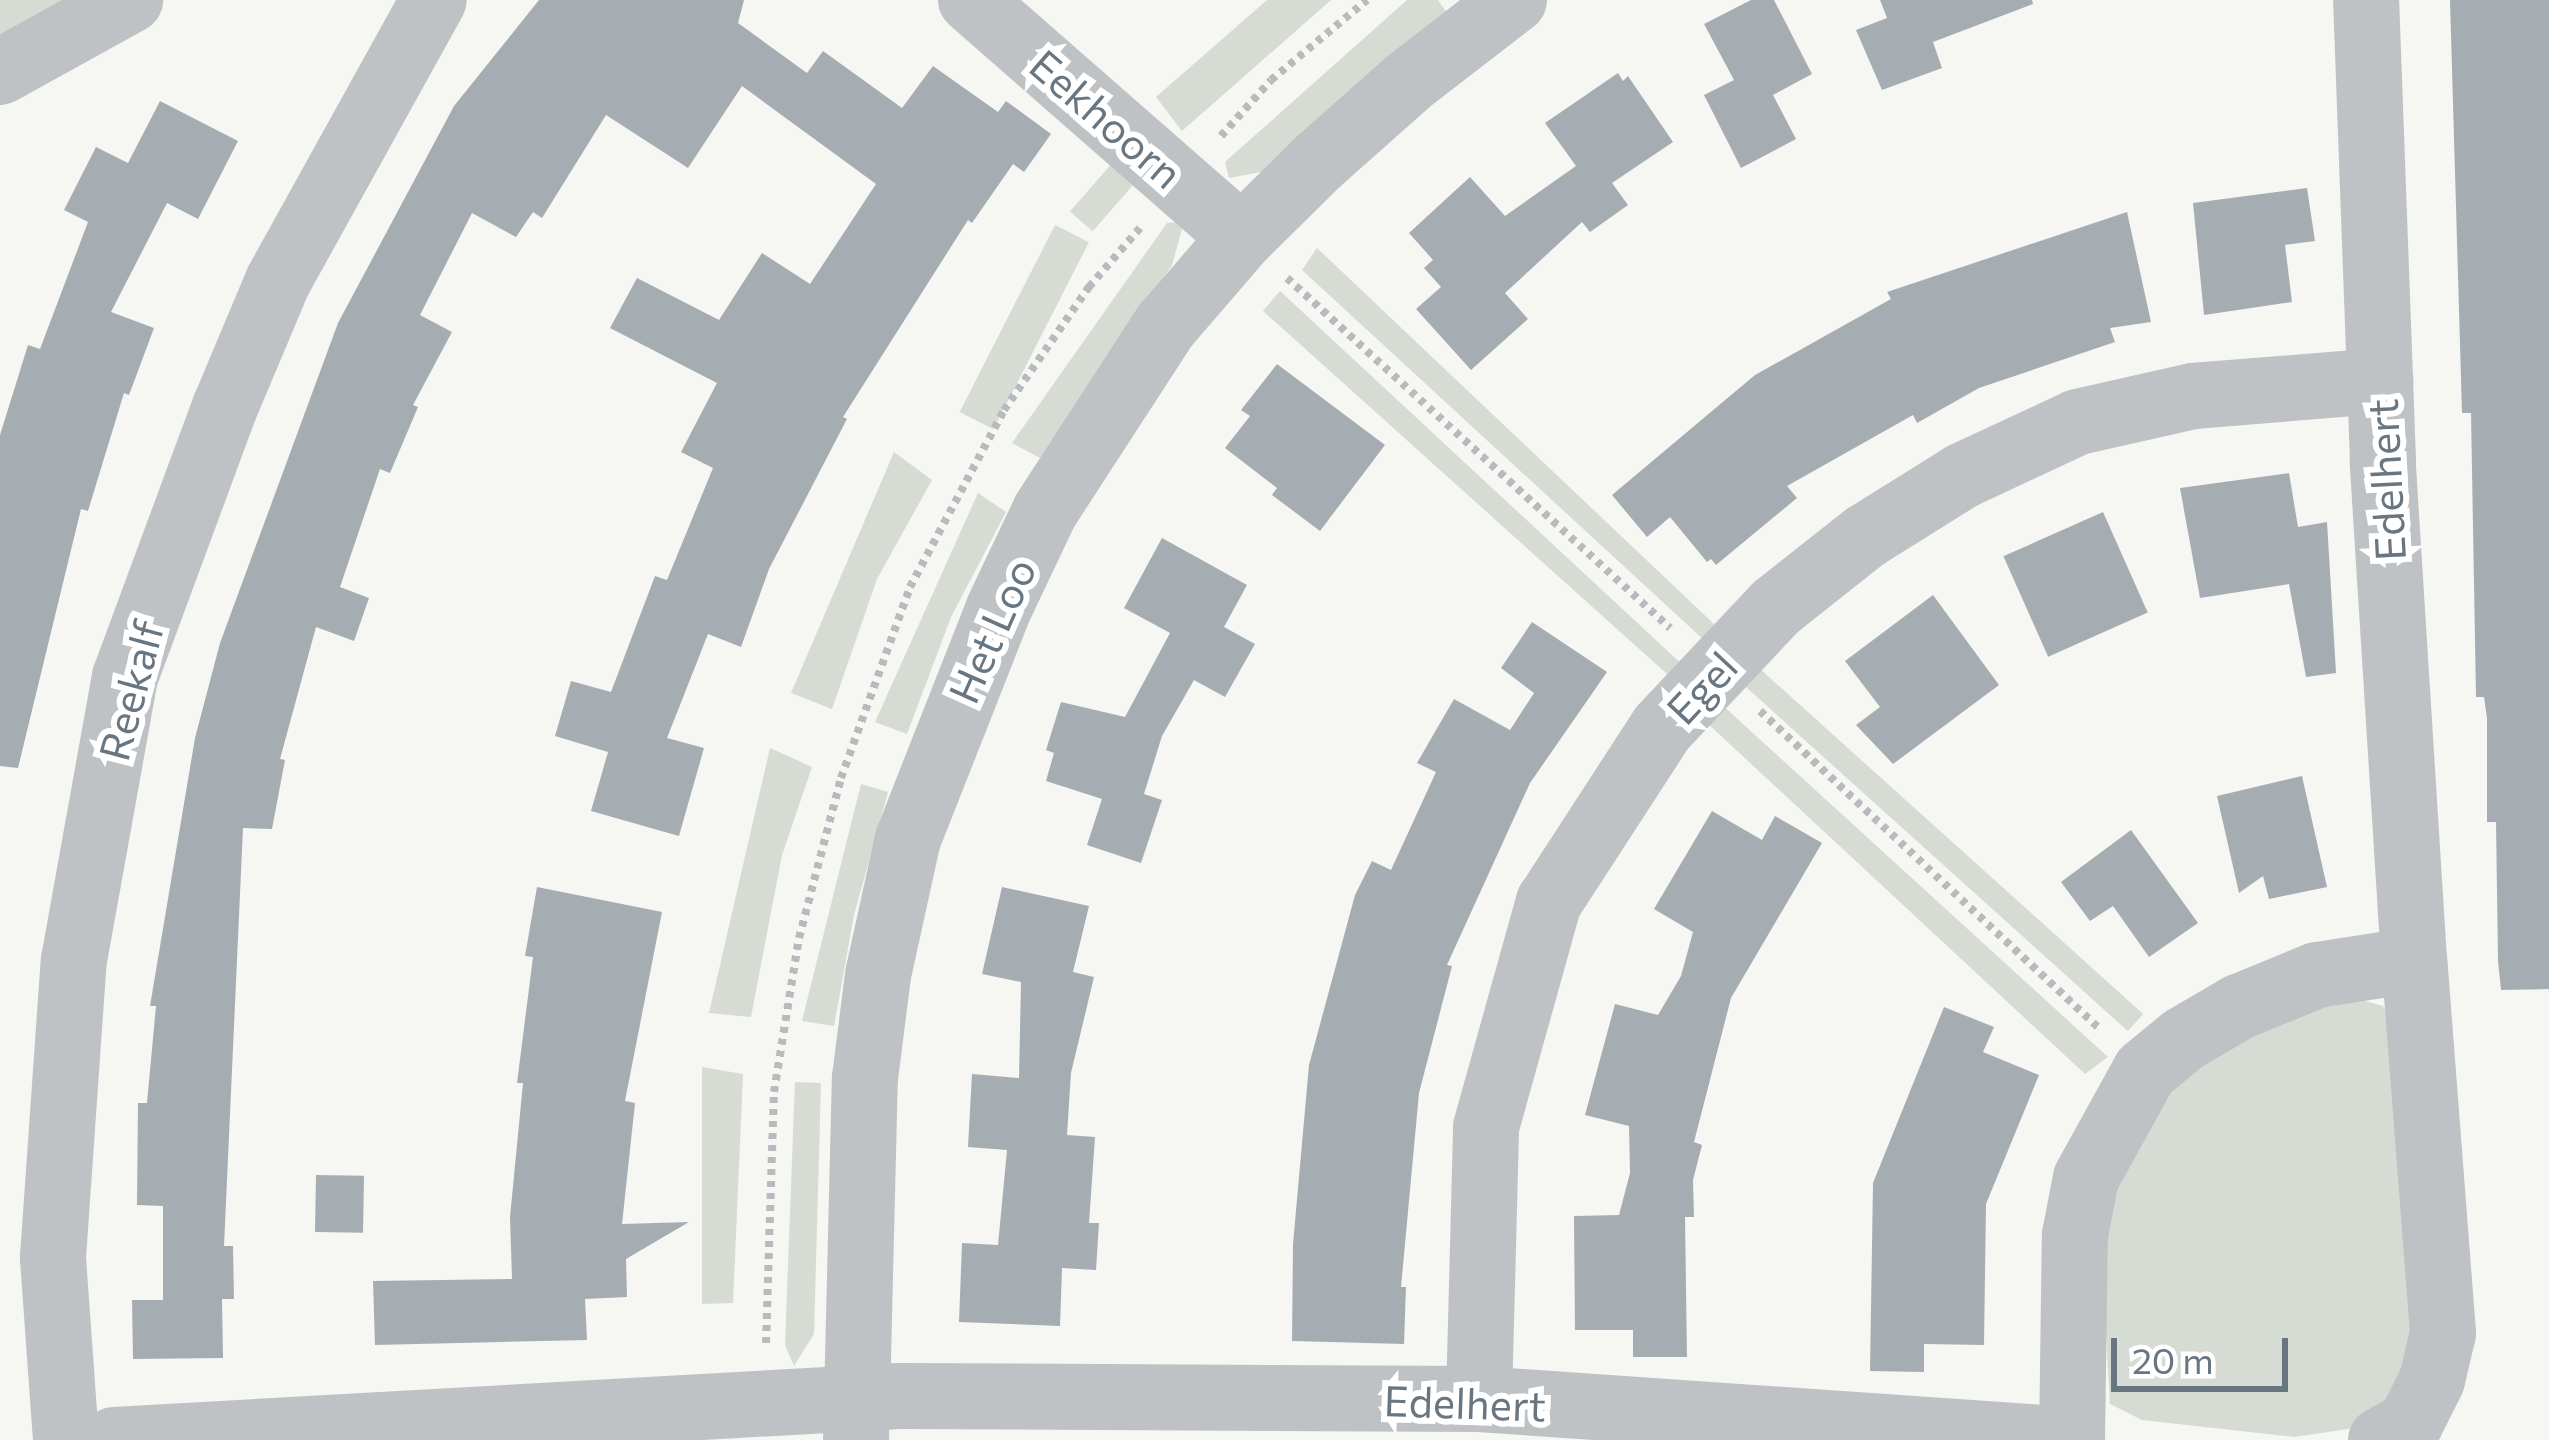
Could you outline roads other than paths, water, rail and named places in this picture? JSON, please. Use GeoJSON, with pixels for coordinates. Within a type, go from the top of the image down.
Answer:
{"type":"FeatureCollection","features":[{"type":"Feature","properties":{"kind":"street"},"geometry":{"type":"LineString","coordinates":[[0,72],[130,0]]}},
{"type":"Feature","properties":{"kind":"street","name":"Reekalf"},"geometry":{"type":"LineString","coordinates":[[66,1440],[53,1257],[74,960],[125,677],[225,406],[278,281],[434,0]]}},
{"type":"Feature","properties":{"kind":"street","name":"Eekhoorn"},"geometry":{"type":"LineString","coordinates":[[970,0],[1242,237]]}},
{"type":"Feature","properties":{"kind":"street","name":"Het Loo"},"geometry":{"type":"LineString","coordinates":[[856,1418],[865,1078],[878,975],[908,839],[949,724],[1045,511],[1153,343],[1242,237],[1408,82],[1514,0]]}},
{"type":"Feature","properties":{"kind":"street","name":"Edelhert"},"geometry":{"type":"LineString","coordinates":[[2366,0],[2380,381],[2414,960],[2443,1333],[2432,1380],[2410,1424],[2381,1440]]}},
{"type":"Feature","properties":{"kind":"street","name":"Egel"},"geometry":{"type":"LineString","coordinates":[[1479,1399],[1486,1127],[1549,902],[1662,728],[1777,607],[1866,536],[1962,476],[2078,422],[2193,396],[2380,381]]}},
{"type":"Feature","properties":{"kind":"street","name":"Edelhert"},"geometry":{"type":"LineString","coordinates":[[114,1440],[1479,1399],[2072,1440],[2078,1216],[2086,1178],[2145,1071],[2184,1039],[2258,999],[2317,975],[2414,960]]}}]}
